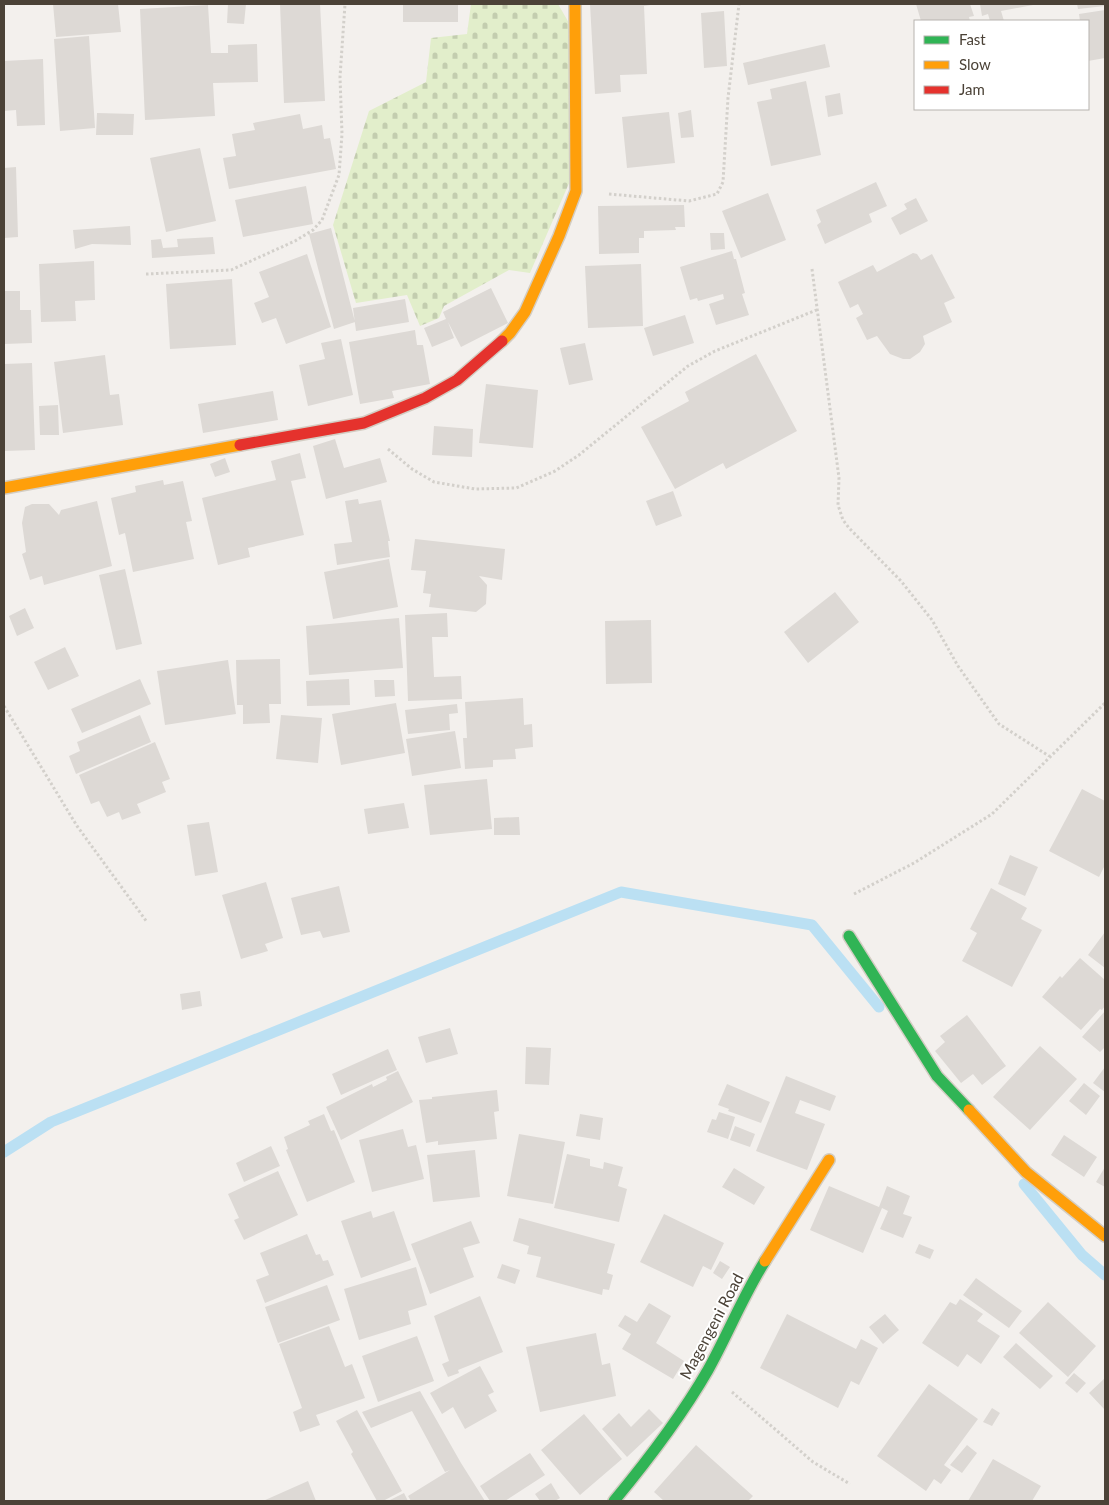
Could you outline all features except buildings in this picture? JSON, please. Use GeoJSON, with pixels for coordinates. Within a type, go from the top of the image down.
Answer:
{"type":"FeatureCollection","features":[{"type":"Feature","properties":{"kind":"street"},"geometry":{"type":"LineString","coordinates":[[4,488],[364,423],[441,390],[457,380],[510,333],[525,312],[559,236],[576,190],[575,4]]}},
{"type":"Feature","properties":{"kind":"street"},"geometry":{"type":"LineString","coordinates":[[849,936],[937,1076],[1026,1172],[1105,1236]]}},
{"type":"Feature","properties":{"kind":"street","name":"Magengeni Road"},"geometry":{"type":"LineString","coordinates":[[614,1501],[655,1452],[708,1370],[746,1291],[829,1160]]}},
{"type":"Feature","properties":{"kind":"path"},"geometry":{"type":"LineString","coordinates":[[146,274],[231,270],[295,240],[313,230],[322,220],[339,175],[342,134],[340,77],[345,4]]}},
{"type":"Feature","properties":{"kind":"path"},"geometry":{"type":"LineString","coordinates":[[576,190],[689,201],[717,194],[723,182],[728,98],[739,4]]}},
{"type":"Feature","properties":{"kind":"path"},"geometry":{"type":"LineString","coordinates":[[812,269],[819,309],[839,478],[838,505],[843,520],[901,581],[932,620],[958,666],[999,724],[1049,756]]}},
{"type":"Feature","properties":{"kind":"path"},"geometry":{"type":"LineString","coordinates":[[364,423],[383,444],[412,470],[434,482],[475,489],[516,488],[555,472],[579,456],[688,366],[715,351],[819,309]]}},
{"type":"Feature","properties":{"kind":"path"},"geometry":{"type":"LineString","coordinates":[[854,894],[939,848],[992,814],[1105,703]]}},
{"type":"Feature","properties":{"kind":"path"},"geometry":{"type":"LineString","coordinates":[[4,706],[77,826],[147,922]]}},
{"type":"Feature","properties":{"kind":"path"},"geometry":{"type":"LineString","coordinates":[[708,1370],[813,1462],[850,1484]]}},
{"type":"Feature","properties":{"kind":"green space"},"geometry":{"type":"Polygon","coordinates":[[[471,4],[558,4],[569,23],[577,165],[530,273],[509,270],[444,306],[439,318],[420,326],[407,295],[356,303],[333,225],[369,111],[426,82],[431,38],[467,34],[471,4]]]}},
{"type":"Feature","properties":{"kind":"waterway"},"geometry":{"type":"LineString","coordinates":[[4,1152],[51,1122],[621,892],[812,925],[879,1007]]}},
{"type":"Feature","properties":{"kind":"waterway"},"geometry":{"type":"LineString","coordinates":[[1024,1184],[1082,1255],[1105,1275]]}},
{"type":"Feature","properties":{"kind":"traffic: fast"},"geometry":{"type":"LineString","coordinates":[[849,936],[937,1076],[969,1110]]}},
{"type":"Feature","properties":{"kind":"traffic: fast"},"geometry":{"type":"LineString","coordinates":[[614,1501],[664,1438],[687,1405],[708,1370],[765,1261]]}},
{"type":"Feature","properties":{"kind":"traffic: slow"},"geometry":{"type":"LineString","coordinates":[[502,341],[525,312],[559,236],[576,191],[575,4]]}},
{"type":"Feature","properties":{"kind":"traffic: slow"},"geometry":{"type":"LineString","coordinates":[[4,488],[240,445]]}},
{"type":"Feature","properties":{"kind":"traffic: slow"},"geometry":{"type":"LineString","coordinates":[[969,1110],[1026,1172],[1105,1236]]}},
{"type":"Feature","properties":{"kind":"traffic: slow"},"geometry":{"type":"LineString","coordinates":[[765,1261],[829,1160]]}},
{"type":"Feature","properties":{"kind":"traffic: jam"},"geometry":{"type":"LineString","coordinates":[[240,445],[364,423],[425,398],[457,380],[502,341]]}}]}
